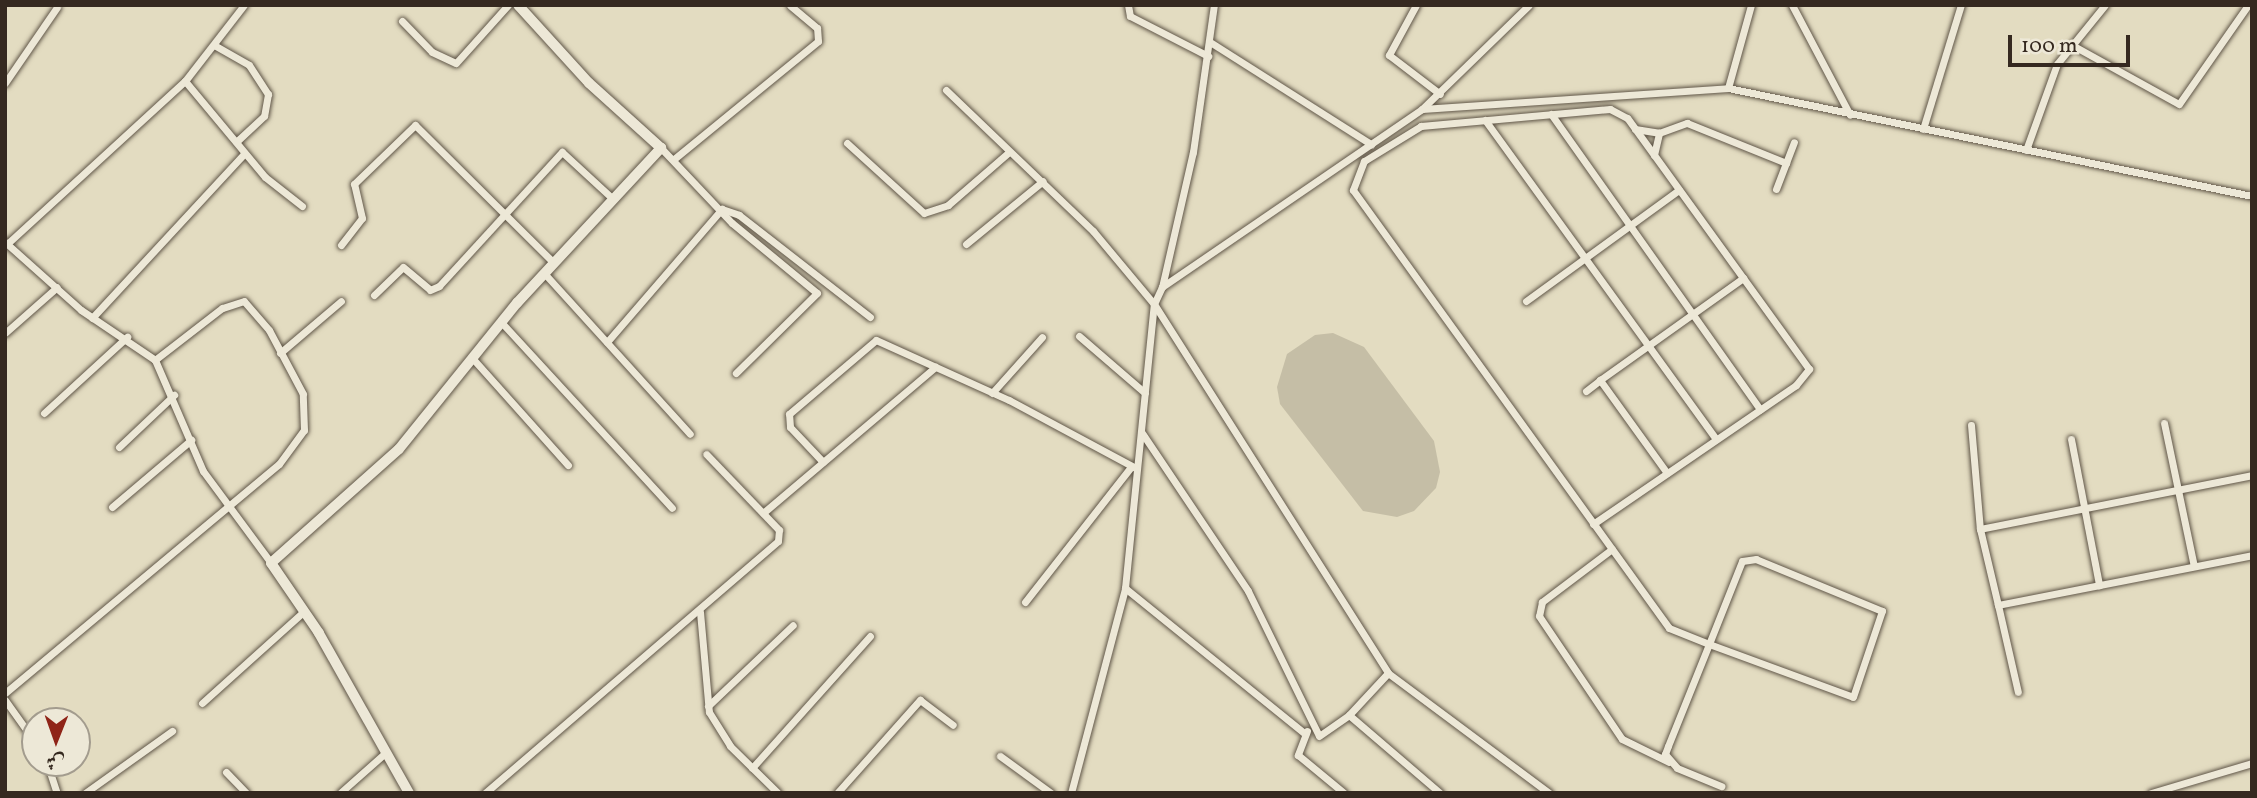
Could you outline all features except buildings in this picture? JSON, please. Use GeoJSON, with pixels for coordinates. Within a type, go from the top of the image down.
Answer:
{"type":"FeatureCollection","features":[{"type":"Feature","properties":{"kind":"street"},"geometry":{"type":"LineString","coordinates":[[244,5],[185,81],[6,243],[92,318],[127,337],[155,360],[174,395],[191,440],[228,505],[304,611],[384,754],[409,793]]}},
{"type":"Feature","properties":{"kind":"street"},"geometry":{"type":"LineString","coordinates":[[402,21],[432,52],[456,63],[508,5]]}},
{"type":"Feature","properties":{"kind":"street"},"geometry":{"type":"LineString","coordinates":[[518,5],[589,83],[674,159],[722,209],[817,293],[736,373]]}},
{"type":"Feature","properties":{"kind":"street"},"geometry":{"type":"LineString","coordinates":[[674,159],[818,41],[817,28],[790,5]]}},
{"type":"Feature","properties":{"kind":"street"},"geometry":{"type":"LineString","coordinates":[[1128,5],[1130,16],[1208,56]]}},
{"type":"Feature","properties":{"kind":"street"},"geometry":{"type":"LineString","coordinates":[[1071,793],[1125,588],[1133,468],[1142,433],[1154,304],[1162,288],[1208,56],[1214,5]]}},
{"type":"Feature","properties":{"kind":"street"},"geometry":{"type":"LineString","coordinates":[[1416,5],[1389,55],[1440,94]]}},
{"type":"Feature","properties":{"kind":"street"},"geometry":{"type":"LineString","coordinates":[[1728,88],[1751,5]]}},
{"type":"Feature","properties":{"kind":"street"},"geometry":{"type":"LineString","coordinates":[[1792,5],[1850,115]]}},
{"type":"Feature","properties":{"kind":"street"},"geometry":{"type":"LineString","coordinates":[[1923,129],[1961,5]]}},
{"type":"Feature","properties":{"kind":"street"},"geometry":{"type":"LineString","coordinates":[[2026,150],[2057,65],[2105,5]]}},
{"type":"Feature","properties":{"kind":"street"},"geometry":{"type":"LineString","coordinates":[[2072,45],[2179,104],[2248,5]]}},
{"type":"Feature","properties":{"kind":"street"},"geometry":{"type":"LineString","coordinates":[[1162,288],[1422,109],[1527,6]]}},
{"type":"Feature","properties":{"kind":"street"},"geometry":{"type":"LineString","coordinates":[[5,83],[57,7]]}},
{"type":"Feature","properties":{"kind":"street"},"geometry":{"type":"LineString","coordinates":[[1210,42],[1371,144]]}},
{"type":"Feature","properties":{"kind":"street"},"geometry":{"type":"LineString","coordinates":[[214,45],[249,65],[268,94],[264,116],[236,142]]}},
{"type":"Feature","properties":{"kind":"street"},"geometry":{"type":"LineString","coordinates":[[185,81],[244,155],[302,206]]}},
{"type":"Feature","properties":{"kind":"street"},"geometry":{"type":"LineString","coordinates":[[1422,109],[1728,88],[2252,196]]}},
{"type":"Feature","properties":{"kind":"street"},"geometry":{"type":"LineString","coordinates":[[946,90],[1009,152],[1043,181],[1154,304],[1388,673],[1549,793]]}},
{"type":"Feature","properties":{"kind":"street"},"geometry":{"type":"LineString","coordinates":[[1593,524],[1760,409],[1809,369],[1635,128],[1609,109],[1421,126],[1364,161],[1353,190],[1593,524],[1669,628],[1709,644],[1853,696],[1882,611],[1749,558],[1742,561],[1709,644],[1668,746],[1669,762]]}},
{"type":"Feature","properties":{"kind":"street"},"geometry":{"type":"LineString","coordinates":[[1551,114],[1760,409]]}},
{"type":"Feature","properties":{"kind":"street"},"geometry":{"type":"LineString","coordinates":[[1485,120],[1716,439]]}},
{"type":"Feature","properties":{"kind":"street"},"geometry":{"type":"LineString","coordinates":[[1635,128],[1659,133],[1687,123],[1786,163]]}},
{"type":"Feature","properties":{"kind":"street"},"geometry":{"type":"LineString","coordinates":[[341,245],[362,218],[354,184],[411,125],[428,133],[553,262]]}},
{"type":"Feature","properties":{"kind":"street"},"geometry":{"type":"LineString","coordinates":[[1654,156],[1659,133]]}},
{"type":"Feature","properties":{"kind":"street"},"geometry":{"type":"LineString","coordinates":[[1776,190],[1794,142]]}},
{"type":"Feature","properties":{"kind":"street"},"geometry":{"type":"LineString","coordinates":[[847,143],[924,213],[948,205],[1009,152]]}},
{"type":"Feature","properties":{"kind":"street"},"geometry":{"type":"LineString","coordinates":[[271,563],[399,449],[553,262],[661,148]]}},
{"type":"Feature","properties":{"kind":"street"},"geometry":{"type":"LineString","coordinates":[[374,295],[403,267],[434,289],[503,211],[565,152],[613,199]]}},
{"type":"Feature","properties":{"kind":"street"},"geometry":{"type":"LineString","coordinates":[[92,318],[244,155]]}},
{"type":"Feature","properties":{"kind":"street"},"geometry":{"type":"LineString","coordinates":[[965,244],[1043,181]]}},
{"type":"Feature","properties":{"kind":"street"},"geometry":{"type":"LineString","coordinates":[[1526,301],[1679,190]]}},
{"type":"Feature","properties":{"kind":"street"},"geometry":{"type":"LineString","coordinates":[[722,209],[739,215],[870,317]]}},
{"type":"Feature","properties":{"kind":"street"},"geometry":{"type":"LineString","coordinates":[[607,342],[722,209]]}},
{"type":"Feature","properties":{"kind":"street"},"geometry":{"type":"LineString","coordinates":[[544,273],[690,433]]}},
{"type":"Feature","properties":{"kind":"street"},"geometry":{"type":"LineString","coordinates":[[1586,391],[1743,278]]}},
{"type":"Feature","properties":{"kind":"street"},"geometry":{"type":"LineString","coordinates":[[5,333],[57,288]]}},
{"type":"Feature","properties":{"kind":"street"},"geometry":{"type":"LineString","coordinates":[[5,693],[279,464],[304,430],[303,394],[260,318],[239,300],[155,360]]}},
{"type":"Feature","properties":{"kind":"street"},"geometry":{"type":"LineString","coordinates":[[280,353],[341,301]]}},
{"type":"Feature","properties":{"kind":"street"},"geometry":{"type":"LineString","coordinates":[[502,323],[672,508]]}},
{"type":"Feature","properties":{"kind":"street"},"geometry":{"type":"LineString","coordinates":[[1079,335],[1145,393]]}},
{"type":"Feature","properties":{"kind":"street"},"geometry":{"type":"LineString","coordinates":[[44,413],[127,337]]}},
{"type":"Feature","properties":{"kind":"street"},"geometry":{"type":"LineString","coordinates":[[992,393],[1042,337]]}},
{"type":"Feature","properties":{"kind":"street"},"geometry":{"type":"LineString","coordinates":[[823,462],[790,427],[789,414],[871,342],[890,344],[992,393],[1133,468]]}},
{"type":"Feature","properties":{"kind":"street"},"geometry":{"type":"LineString","coordinates":[[474,360],[568,465]]}},
{"type":"Feature","properties":{"kind":"street"},"geometry":{"type":"LineString","coordinates":[[763,513],[935,367]]}},
{"type":"Feature","properties":{"kind":"street"},"geometry":{"type":"LineString","coordinates":[[1600,380],[1667,473]]}},
{"type":"Feature","properties":{"kind":"street"},"geometry":{"type":"LineString","coordinates":[[119,447],[174,395]]}},
{"type":"Feature","properties":{"kind":"street"},"geometry":{"type":"LineString","coordinates":[[2164,423],[2194,566]]}},
{"type":"Feature","properties":{"kind":"street"},"geometry":{"type":"LineString","coordinates":[[1971,425],[1980,529],[2018,692]]}},
{"type":"Feature","properties":{"kind":"street"},"geometry":{"type":"LineString","coordinates":[[1142,433],[1248,591],[1311,724],[1326,736],[1388,673]]}},
{"type":"Feature","properties":{"kind":"street"},"geometry":{"type":"LineString","coordinates":[[2071,439],[2099,585]]}},
{"type":"Feature","properties":{"kind":"street"},"geometry":{"type":"LineString","coordinates":[[112,507],[191,440]]}},
{"type":"Feature","properties":{"kind":"street"},"geometry":{"type":"LineString","coordinates":[[485,793],[700,612],[778,541],[779,530],[706,454]]}},
{"type":"Feature","properties":{"kind":"street"},"geometry":{"type":"LineString","coordinates":[[1025,602],[1133,468]]}},
{"type":"Feature","properties":{"kind":"street"},"geometry":{"type":"LineString","coordinates":[[1980,529],[2252,475]]}},
{"type":"Feature","properties":{"kind":"street"},"geometry":{"type":"LineString","coordinates":[[1612,550],[1542,602],[1539,617],[1622,739],[1721,786]]}},
{"type":"Feature","properties":{"kind":"street"},"geometry":{"type":"LineString","coordinates":[[1998,605],[2252,555]]}},
{"type":"Feature","properties":{"kind":"street"},"geometry":{"type":"LineString","coordinates":[[1125,588],[1305,734]]}},
{"type":"Feature","properties":{"kind":"street"},"geometry":{"type":"LineString","coordinates":[[202,703],[304,611]]}},
{"type":"Feature","properties":{"kind":"street"},"geometry":{"type":"LineString","coordinates":[[700,612],[708,706],[718,731],[779,793]]}},
{"type":"Feature","properties":{"kind":"street"},"geometry":{"type":"LineString","coordinates":[[708,706],[793,625]]}},
{"type":"Feature","properties":{"kind":"street"},"geometry":{"type":"LineString","coordinates":[[752,768],[870,636]]}},
{"type":"Feature","properties":{"kind":"street"},"geometry":{"type":"LineString","coordinates":[[5,700],[21,722]]}},
{"type":"Feature","properties":{"kind":"street"},"geometry":{"type":"LineString","coordinates":[[837,793],[920,700],[953,725]]}},
{"type":"Feature","properties":{"kind":"street"},"geometry":{"type":"LineString","coordinates":[[1349,715],[1440,793]]}},
{"type":"Feature","properties":{"kind":"street"},"geometry":{"type":"LineString","coordinates":[[1311,724],[1298,755],[1344,793]]}},
{"type":"Feature","properties":{"kind":"street"},"geometry":{"type":"LineString","coordinates":[[85,793],[172,730]]}},
{"type":"Feature","properties":{"kind":"street"},"geometry":{"type":"LineString","coordinates":[[340,793],[384,754]]}},
{"type":"Feature","properties":{"kind":"street"},"geometry":{"type":"LineString","coordinates":[[1000,756],[1051,793]]}},
{"type":"Feature","properties":{"kind":"street"},"geometry":{"type":"LineString","coordinates":[[2151,793],[2252,763]]}},
{"type":"Feature","properties":{"kind":"street"},"geometry":{"type":"LineString","coordinates":[[226,772],[246,793]]}},
{"type":"Feature","properties":{"kind":"shaded area"},"geometry":{"type":"Polygon","coordinates":[[[1333,333],[1364,347],[1434,441],[1440,472],[1436,488],[1414,511],[1397,517],[1363,511],[1280,404],[1277,387],[1287,354],[1315,335],[1333,333]]]}}]}
